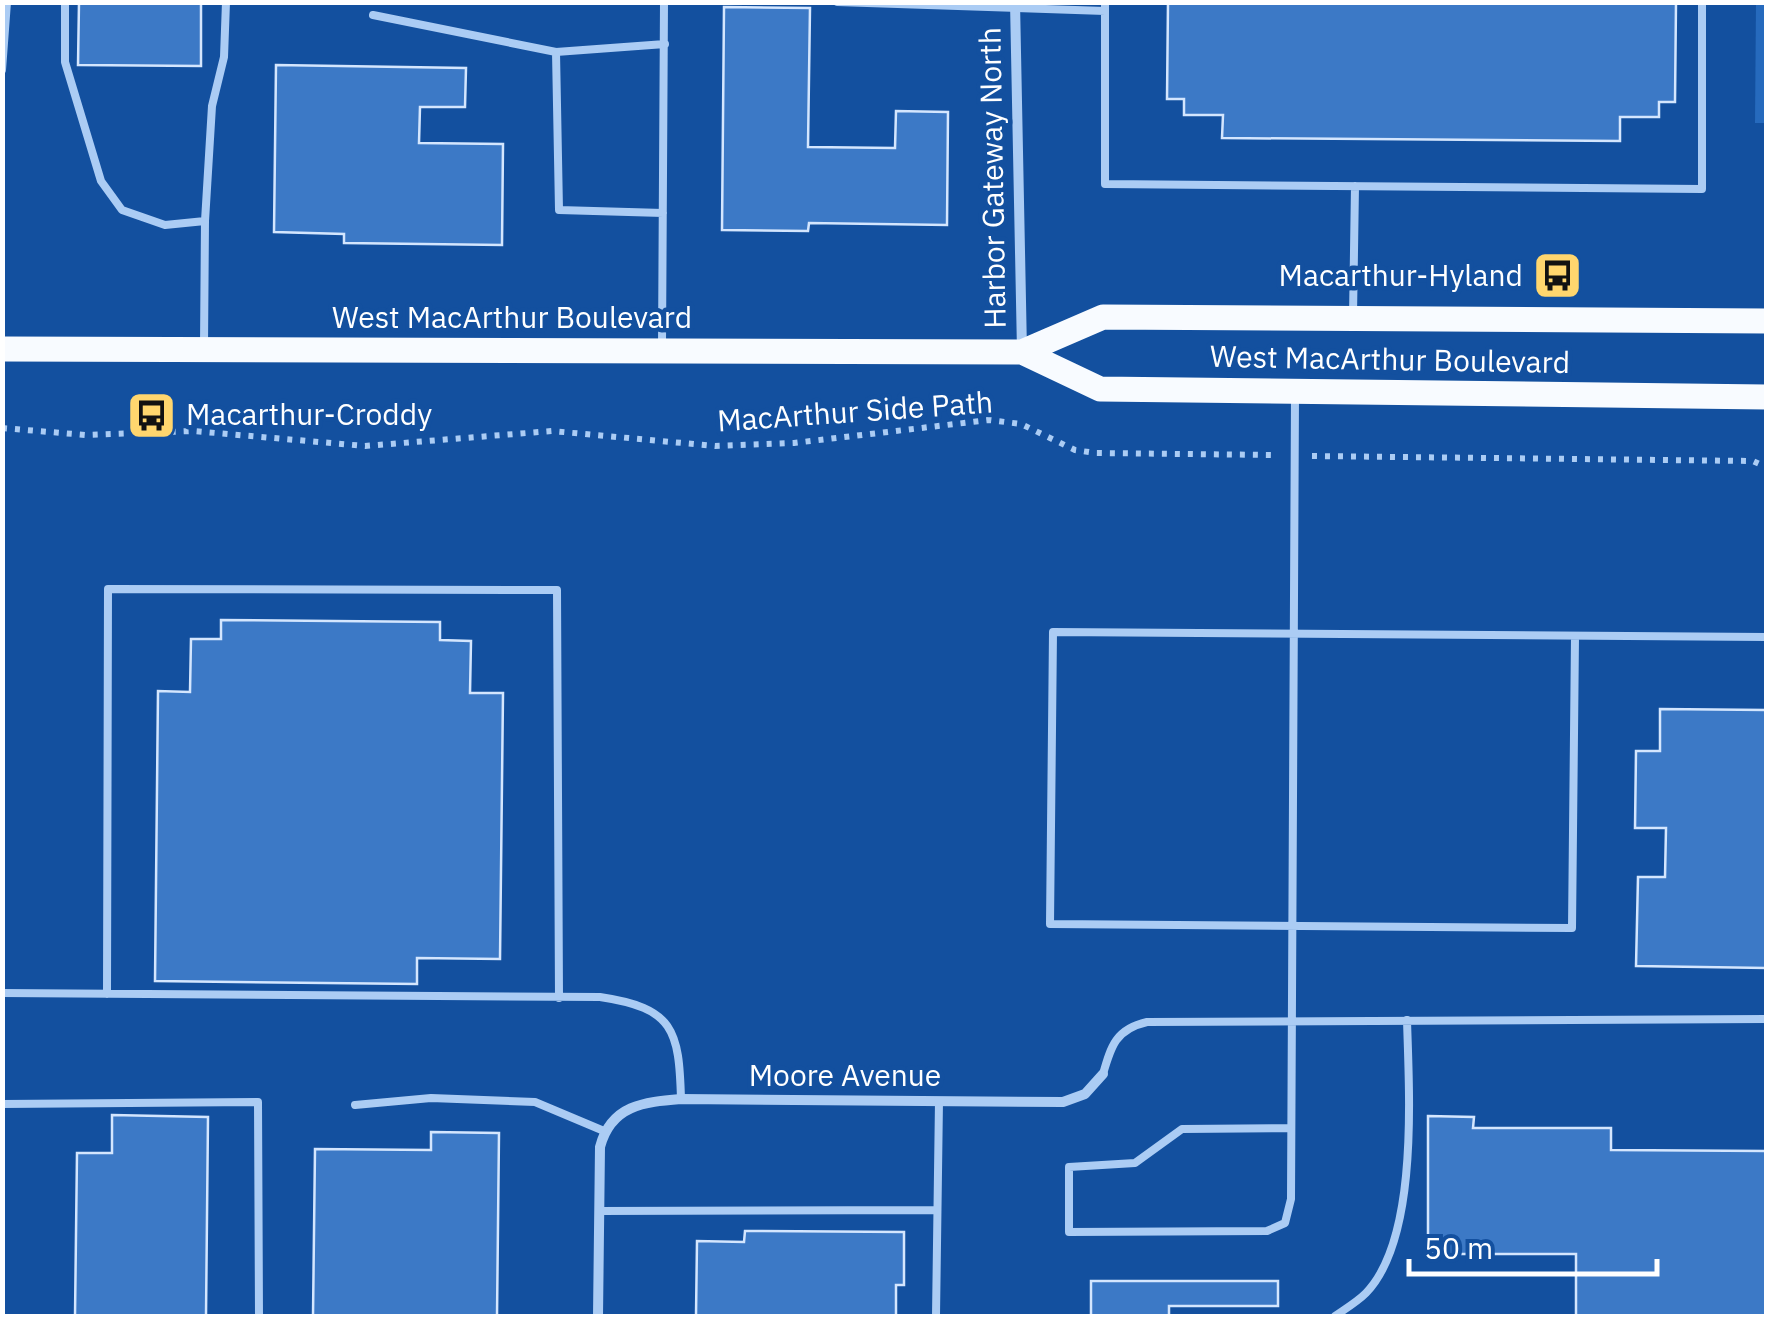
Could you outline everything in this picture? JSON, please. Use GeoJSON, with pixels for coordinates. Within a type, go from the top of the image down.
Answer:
{"type":"FeatureCollection","features":[{"type":"Feature","properties":{"kind":"main road","name":"West MacArthur Boulevard"},"geometry":{"type":"LineString","coordinates":[[2,350],[1022,352],[1103,317],[1766,320]]}},
{"type":"Feature","properties":{"kind":"main road","name":"West MacArthur Boulevard"},"geometry":{"type":"LineString","coordinates":[[1022,352],[1100,389],[1766,396]]}},
{"type":"Feature","properties":{"kind":"street","name":"Harbor Gateway North"},"geometry":{"type":"LineString","coordinates":[[1015,6],[1022,352]]}},
{"type":"Feature","properties":{"kind":"street","name":"Moore Avenue"},"geometry":{"type":"LineString","coordinates":[[604,1131],[628,1108],[681,1100],[1064,1102],[1085,1094],[1103,1074]]}},
{"type":"Feature","properties":{"kind":"street"},"geometry":{"type":"LineString","coordinates":[[598,1316],[600,1146],[604,1131]]}},
{"type":"Feature","properties":{"kind":"lane"},"geometry":{"type":"LineString","coordinates":[[2,70],[7,2]]}},
{"type":"Feature","properties":{"kind":"lane"},"geometry":{"type":"LineString","coordinates":[[66,2],[66,62],[100,181],[122,210],[165,226],[205,220]]}},
{"type":"Feature","properties":{"kind":"lane"},"geometry":{"type":"LineString","coordinates":[[204,350],[205,220],[212,106],[224,58],[226,2]]}},
{"type":"Feature","properties":{"kind":"lane"},"geometry":{"type":"LineString","coordinates":[[662,351],[664,2]]}},
{"type":"Feature","properties":{"kind":"lane"},"geometry":{"type":"LineString","coordinates":[[837,2],[1105,7],[1105,184],[1702,189],[1702,2]]}},
{"type":"Feature","properties":{"kind":"lane"},"geometry":{"type":"LineString","coordinates":[[373,16],[556,52],[665,44]]}},
{"type":"Feature","properties":{"kind":"lane"},"geometry":{"type":"LineString","coordinates":[[556,52],[560,210],[663,213]]}},
{"type":"Feature","properties":{"kind":"lane"},"geometry":{"type":"LineString","coordinates":[[1353,317],[1355,186]]}},
{"type":"Feature","properties":{"kind":"lane"},"geometry":{"type":"LineString","coordinates":[[1291,1128],[1182,1128],[1134,1163],[1069,1167],[1069,1232],[1276,1229],[1289,1212],[1291,1128],[1292,1020],[1295,392]]}},
{"type":"Feature","properties":{"kind":"lane"},"geometry":{"type":"LineString","coordinates":[[107,994],[108,589],[519,589],[558,590],[560,998]]}},
{"type":"Feature","properties":{"kind":"lane"},"geometry":{"type":"LineString","coordinates":[[1574,637],[1572,928],[1050,924],[1053,632],[1766,637]]}},
{"type":"Feature","properties":{"kind":"lane"},"geometry":{"type":"LineString","coordinates":[[2,993],[600,997],[642,1003],[663,1019],[680,1046],[681,1100]]}},
{"type":"Feature","properties":{"kind":"lane"},"geometry":{"type":"LineString","coordinates":[[1103,1074],[1110,1048],[1129,1026],[1183,1020],[1766,1019]]}},
{"type":"Feature","properties":{"kind":"lane"},"geometry":{"type":"LineString","coordinates":[[1335,1316],[1368,1292],[1400,1229],[1409,1120],[1407,1020]]}},
{"type":"Feature","properties":{"kind":"lane"},"geometry":{"type":"LineString","coordinates":[[355,1105],[431,1098],[535,1102],[604,1131]]}},
{"type":"Feature","properties":{"kind":"lane"},"geometry":{"type":"LineString","coordinates":[[936,1316],[939,1101]]}},
{"type":"Feature","properties":{"kind":"lane"},"geometry":{"type":"LineString","coordinates":[[2,1104],[258,1102],[259,1316]]}},
{"type":"Feature","properties":{"kind":"lane"},"geometry":{"type":"LineString","coordinates":[[599,1211],[937,1210]]}},
{"type":"Feature","properties":{"kind":"path","name":"MacArthur Side Path"},"geometry":{"type":"LineString","coordinates":[[2,428],[86,435],[193,431],[365,446],[552,431],[714,446],[794,443],[989,420],[1022,424],[1075,450],[1096,453],[1753,461],[1766,468]]}},
{"type":"Feature","properties":{"kind":"shaded area"},"geometry":{"type":"Polygon","coordinates":[[[1756,3],[1766,3],[1766,123],[1755,123],[1756,3]]]}},
{"type":"Feature","properties":{"kind":"building"},"geometry":{"type":"Polygon","coordinates":[[[79,2],[201,2],[201,66],[78,65],[79,2]]]}},
{"type":"Feature","properties":{"kind":"building"},"geometry":{"type":"Polygon","coordinates":[[[1168,2],[1676,2],[1675,102],[1659,102],[1659,117],[1620,117],[1620,141],[1222,138],[1223,115],[1184,115],[1184,99],[1167,99],[1168,2]]]}},
{"type":"Feature","properties":{"kind":"building"},"geometry":{"type":"Polygon","coordinates":[[[724,7],[810,8],[808,147],[895,148],[896,111],[948,112],[947,225],[809,223],[808,231],[722,230],[724,7]]]}},
{"type":"Feature","properties":{"kind":"building"},"geometry":{"type":"Polygon","coordinates":[[[276,65],[466,68],[465,107],[420,107],[419,143],[503,144],[502,245],[344,243],[344,234],[274,232],[276,65]]]}},
{"type":"Feature","properties":{"kind":"building"},"geometry":{"type":"Polygon","coordinates":[[[221,620],[440,622],[440,640],[471,641],[470,693],[503,693],[500,959],[417,958],[417,984],[155,981],[158,691],[190,692],[191,639],[221,639],[221,620]]]}},
{"type":"Feature","properties":{"kind":"building"},"geometry":{"type":"Polygon","coordinates":[[[1660,709],[1766,710],[1766,968],[1636,966],[1638,877],[1665,877],[1666,828],[1635,828],[1636,751],[1660,751],[1660,709]]]}},
{"type":"Feature","properties":{"kind":"building"},"geometry":{"type":"Polygon","coordinates":[[[112,1115],[208,1117],[206,1316],[75,1316],[77,1153],[112,1153],[112,1115]]]}},
{"type":"Feature","properties":{"kind":"building"},"geometry":{"type":"Polygon","coordinates":[[[1428,1116],[1474,1117],[1473,1128],[1611,1128],[1611,1150],[1766,1151],[1766,1316],[1576,1316],[1576,1254],[1428,1254],[1428,1116]]]}},
{"type":"Feature","properties":{"kind":"building"},"geometry":{"type":"Polygon","coordinates":[[[431,1132],[499,1133],[497,1316],[313,1316],[315,1149],[431,1150],[431,1132]]]}},
{"type":"Feature","properties":{"kind":"building"},"geometry":{"type":"Polygon","coordinates":[[[745,1231],[904,1232],[904,1285],[896,1285],[896,1316],[696,1316],[697,1241],[744,1242],[745,1231]]]}},
{"type":"Feature","properties":{"kind":"building"},"geometry":{"type":"Polygon","coordinates":[[[1091,1281],[1278,1281],[1278,1306],[1169,1306],[1169,1316],[1091,1316],[1091,1281]]]}},
{"type":"Feature","properties":{"kind":"place","name":"Macarthur-Hyland"},"geometry":{"type":"Point","coordinates":[1558,276]}},
{"type":"Feature","properties":{"kind":"place","name":"Macarthur-Croddy"},"geometry":{"type":"Point","coordinates":[151,415]}}]}
